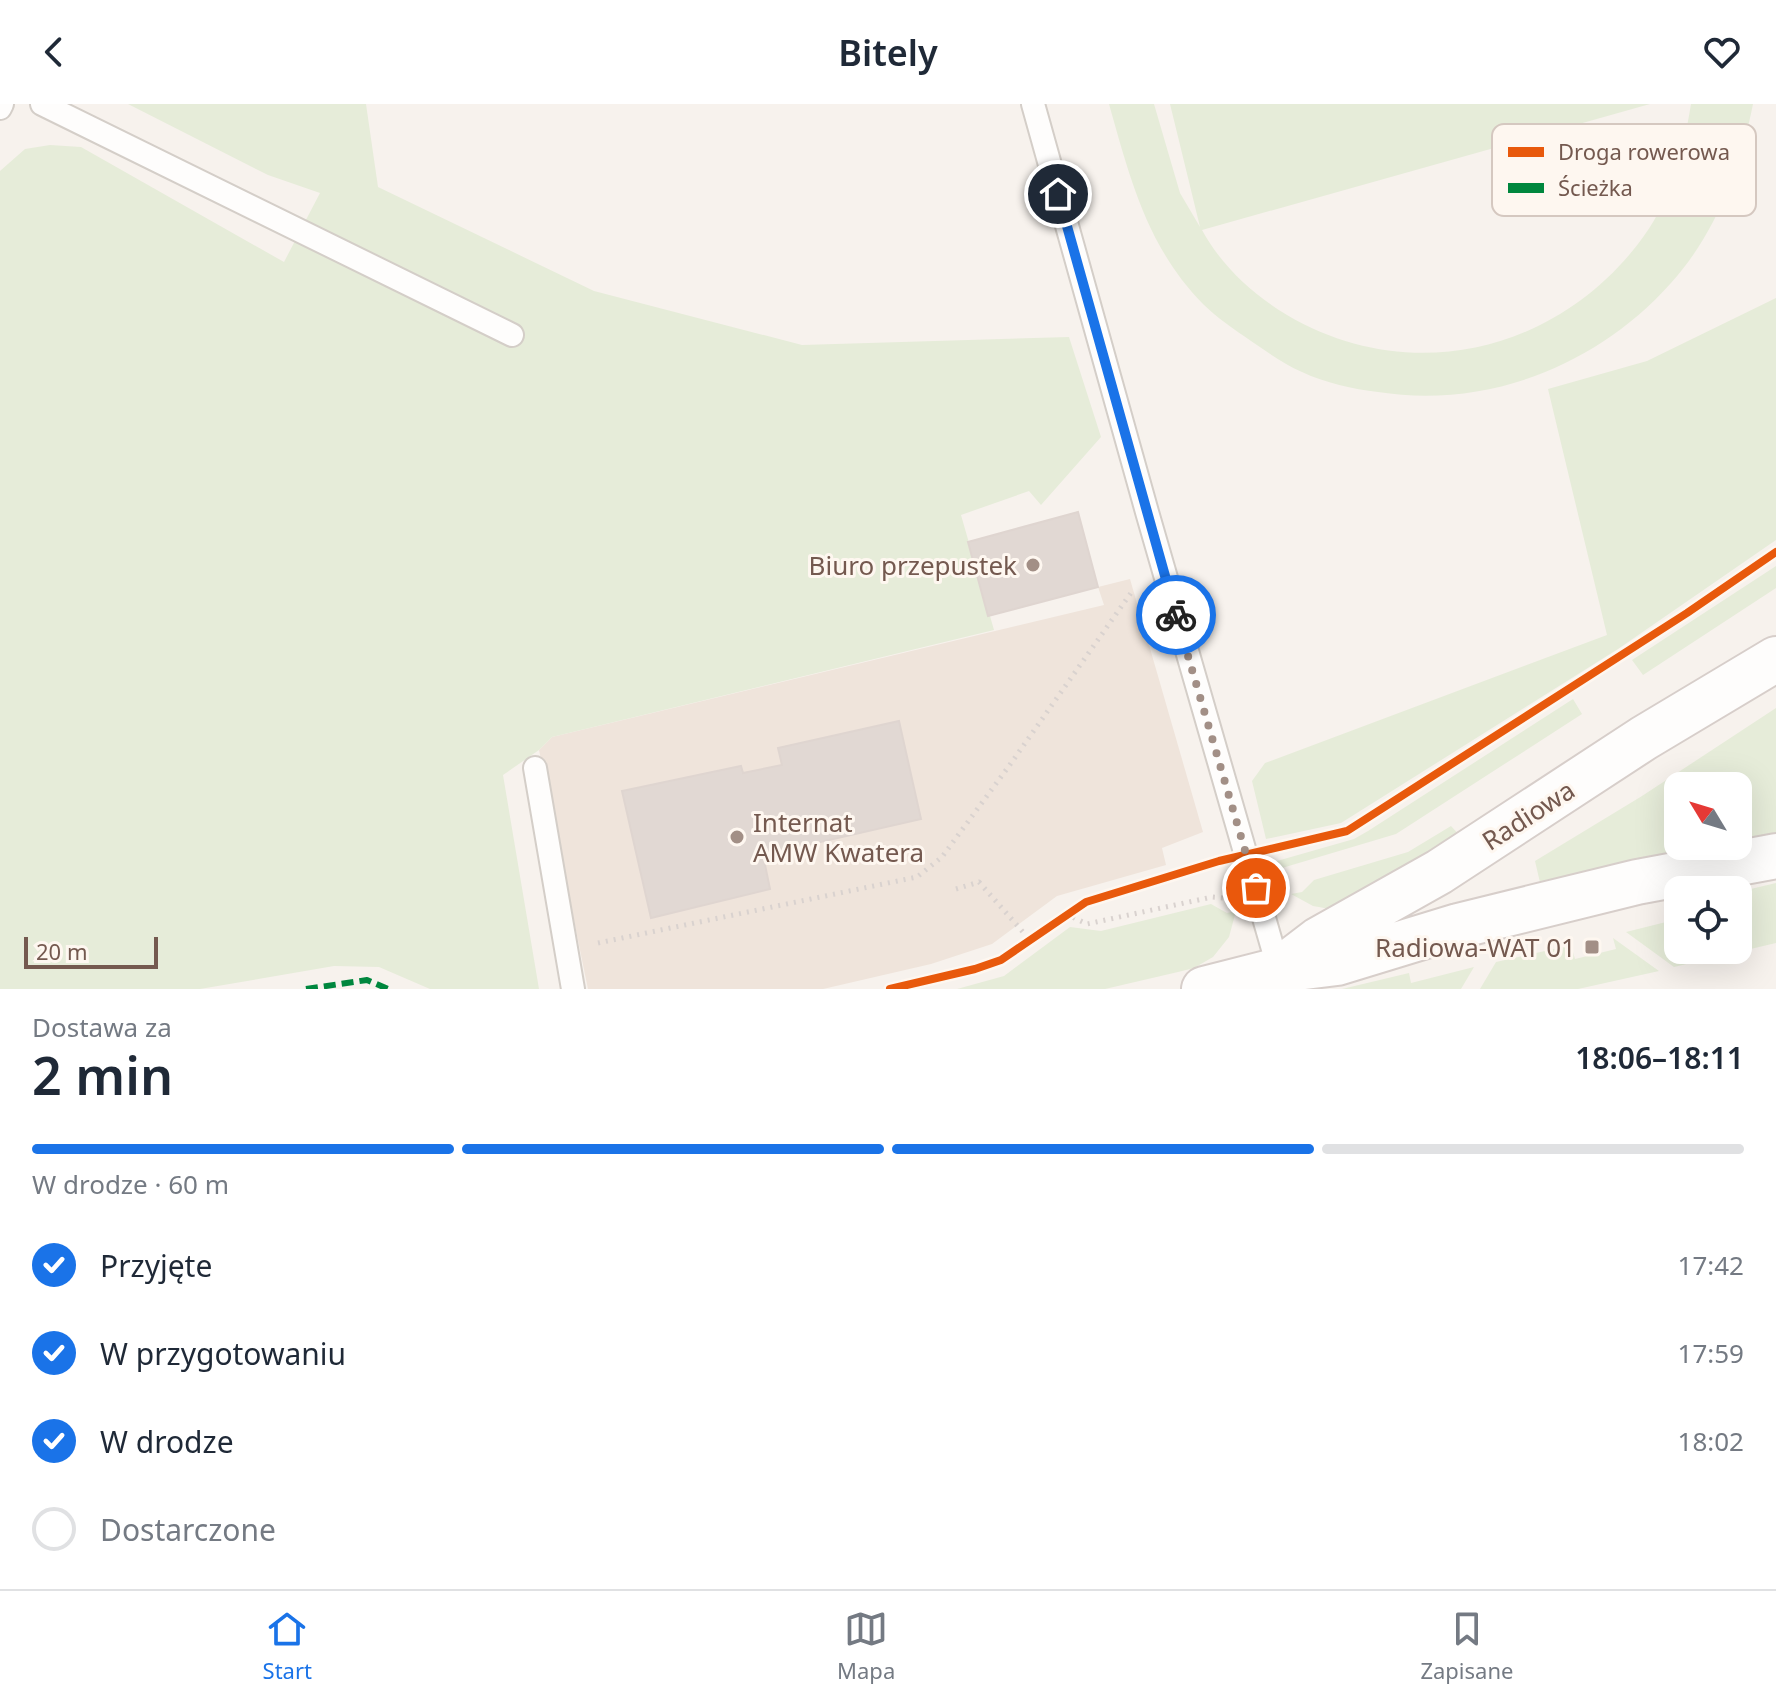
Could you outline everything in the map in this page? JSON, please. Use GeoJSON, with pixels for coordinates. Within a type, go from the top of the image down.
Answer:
{"type":"FeatureCollection","features":[{"type":"Feature","properties":{"kind":"main road","name":"Radiowa"},"geometry":{"type":"LineString","coordinates":[[1279,970],[1318,940],[1439,872],[1644,738],[1776,659]]}},
{"type":"Feature","properties":{"kind":"main road","name":"Radiowa"},"geometry":{"type":"LineString","coordinates":[[1204,989],[1279,970],[1337,963],[1458,926],[1637,882],[1776,856]]}},
{"type":"Feature","properties":{"kind":"lane"},"geometry":{"type":"LineString","coordinates":[[42,104],[512,335]]}},
{"type":"Feature","properties":{"kind":"lane"},"geometry":{"type":"LineString","coordinates":[[1033,104],[1279,970]]}},
{"type":"Feature","properties":{"kind":"lane"},"geometry":{"type":"LineString","coordinates":[[535,768],[573,989]]}},
{"type":"Feature","properties":{"kind":"path"},"geometry":{"type":"LineString","coordinates":[[566,950],[917,877],[942,857],[993,789],[1137,583]]}},
{"type":"Feature","properties":{"kind":"path"},"geometry":{"type":"LineString","coordinates":[[956,889],[979,882],[1030,940]]}},
{"type":"Feature","properties":{"kind":"path"},"geometry":{"type":"LineString","coordinates":[[1066,914],[1087,924],[1212,897],[1229,899]]}},
{"type":"Feature","properties":{"kind":"shaded area"},"geometry":{"type":"Polygon","coordinates":[[[1130,579],[1203,832],[1162,848],[1166,865],[1057,896],[992,944],[931,964],[823,989],[588,989],[539,750],[552,737],[1104,605],[1098,587],[1130,579]]]}},
{"type":"Feature","properties":{"kind":"green space"},"geometry":{"type":"Polygon","coordinates":[[[128,104],[366,104],[378,187],[594,291],[802,345],[1069,337],[1101,437],[1041,505],[1029,491],[961,515],[994,630],[552,737],[503,775],[539,989],[430,989],[379,967],[334,966],[200,989],[0,989],[0,171],[25,149],[50,145],[81,147],[284,262],[320,193],[268,175],[128,104]]]}},
{"type":"Feature","properties":{"kind":"green space"},"geometry":{"type":"Polygon","coordinates":[[[1109,104],[1154,104],[1180,193],[1200,227],[1170,104],[1650,104],[1579,124],[1492,124],[1492,148],[1202,230],[1238,278],[1287,315],[1333,337],[1381,349],[1428,353],[1476,347],[1521,334],[1564,311],[1603,282],[1638,244],[1657,216],[1716,216],[1687,264],[1671,283],[1642,312],[1575,358],[1538,375],[1499,387],[1459,394],[1419,396],[1378,392],[1311,376],[1269,354],[1208,309],[1184,282],[1154,235],[1125,158],[1109,104]]]}},
{"type":"Feature","properties":{"kind":"green space"},"geometry":{"type":"Polygon","coordinates":[[[1691,104],[1753,104],[1748,124],[1687,124],[1691,104]]]}},
{"type":"Feature","properties":{"kind":"green space"},"geometry":{"type":"Polygon","coordinates":[[[1776,298],[1776,540],[1618,649],[1341,823],[1266,839],[1252,781],[1265,763],[1607,635],[1548,389],[1647,361],[1776,298]]]}},
{"type":"Feature","properties":{"kind":"green space"},"geometry":{"type":"Polygon","coordinates":[[[1776,566],[1776,588],[1643,675],[1632,660],[1776,566]]]}},
{"type":"Feature","properties":{"kind":"green space"},"geometry":{"type":"Polygon","coordinates":[[[1573,699],[1582,714],[1396,834],[1272,871],[1270,863],[1354,839],[1368,831],[1573,699]]]}},
{"type":"Feature","properties":{"kind":"green space"},"geometry":{"type":"Polygon","coordinates":[[[1776,708],[1776,833],[1752,839],[1752,772],[1679,772],[1776,708]]]}},
{"type":"Feature","properties":{"kind":"green space"},"geometry":{"type":"Polygon","coordinates":[[[1664,782],[1666,860],[1542,891],[1535,861],[1664,782]]]}},
{"type":"Feature","properties":{"kind":"green space"},"geometry":{"type":"Polygon","coordinates":[[[1451,826],[1461,837],[1330,909],[1313,906],[1291,894],[1302,892],[1314,880],[1408,852],[1451,826]]]}},
{"type":"Feature","properties":{"kind":"green space"},"geometry":{"type":"Polygon","coordinates":[[[1776,883],[1776,943],[1752,949],[1752,889],[1776,883]]]}},
{"type":"Feature","properties":{"kind":"green space"},"geometry":{"type":"Polygon","coordinates":[[[1211,904],[1227,913],[1236,911],[1229,937],[1213,957],[1194,968],[1105,989],[957,989],[1004,976],[1070,927],[1101,931],[1211,904]]]}},
{"type":"Feature","properties":{"kind":"green space"},"geometry":{"type":"Polygon","coordinates":[[[1664,922],[1664,960],[1626,932],[1664,922]]]}},
{"type":"Feature","properties":{"kind":"green space"},"geometry":{"type":"Polygon","coordinates":[[[1613,938],[1659,971],[1578,989],[1480,989],[1496,962],[1571,945],[1575,959],[1616,949],[1613,938]]]}},
{"type":"Feature","properties":{"kind":"green space"},"geometry":{"type":"Polygon","coordinates":[[[1474,967],[1461,989],[1342,989],[1409,973],[1411,983],[1474,967]]]}},
{"type":"Feature","properties":{"kind":"building","name":"Biuro przepustek"},"geometry":{"type":"Polygon","coordinates":[[[1078,512],[1098,587],[988,616],[968,542],[1078,512]]]}},
{"type":"Feature","properties":{"kind":"building","name":"Internat AMW Kwatera"},"geometry":{"type":"Polygon","coordinates":[[[899,721],[921,819],[763,855],[770,889],[651,918],[622,791],[741,766],[743,773],[782,765],[778,748],[899,721]]]}},
{"type":"Feature","properties":{"kind":"marked path"},"geometry":{"type":"LineString","coordinates":[[306,989],[367,980],[388,989]]}},
{"type":"Feature","properties":{"kind":"cycle path"},"geometry":{"type":"LineString","coordinates":[[890,989],[1001,960],[1086,902],[1219,861],[1347,831],[1687,613],[1776,552]]}},
{"type":"Feature","properties":{"kind":"way so far"},"geometry":{"type":"LineString","coordinates":[[1176,615],[1256,888]]}},
{"type":"Feature","properties":{"kind":"place","name":"Biuro przepustek"},"geometry":{"type":"Point","coordinates":[1033,565]}},
{"type":"Feature","properties":{"kind":"place","name":"Internat AMW Kwatera"},"geometry":{"type":"Point","coordinates":[737,837]}},
{"type":"Feature","properties":{"kind":"place","name":"Radiowa-WAT 01"},"geometry":{"type":"Point","coordinates":[1592,947]}},
{"type":"Feature","properties":{"kind":"route"},"geometry":{"type":"LineString","coordinates":[[1058,194],[1176,615]]}}]}
